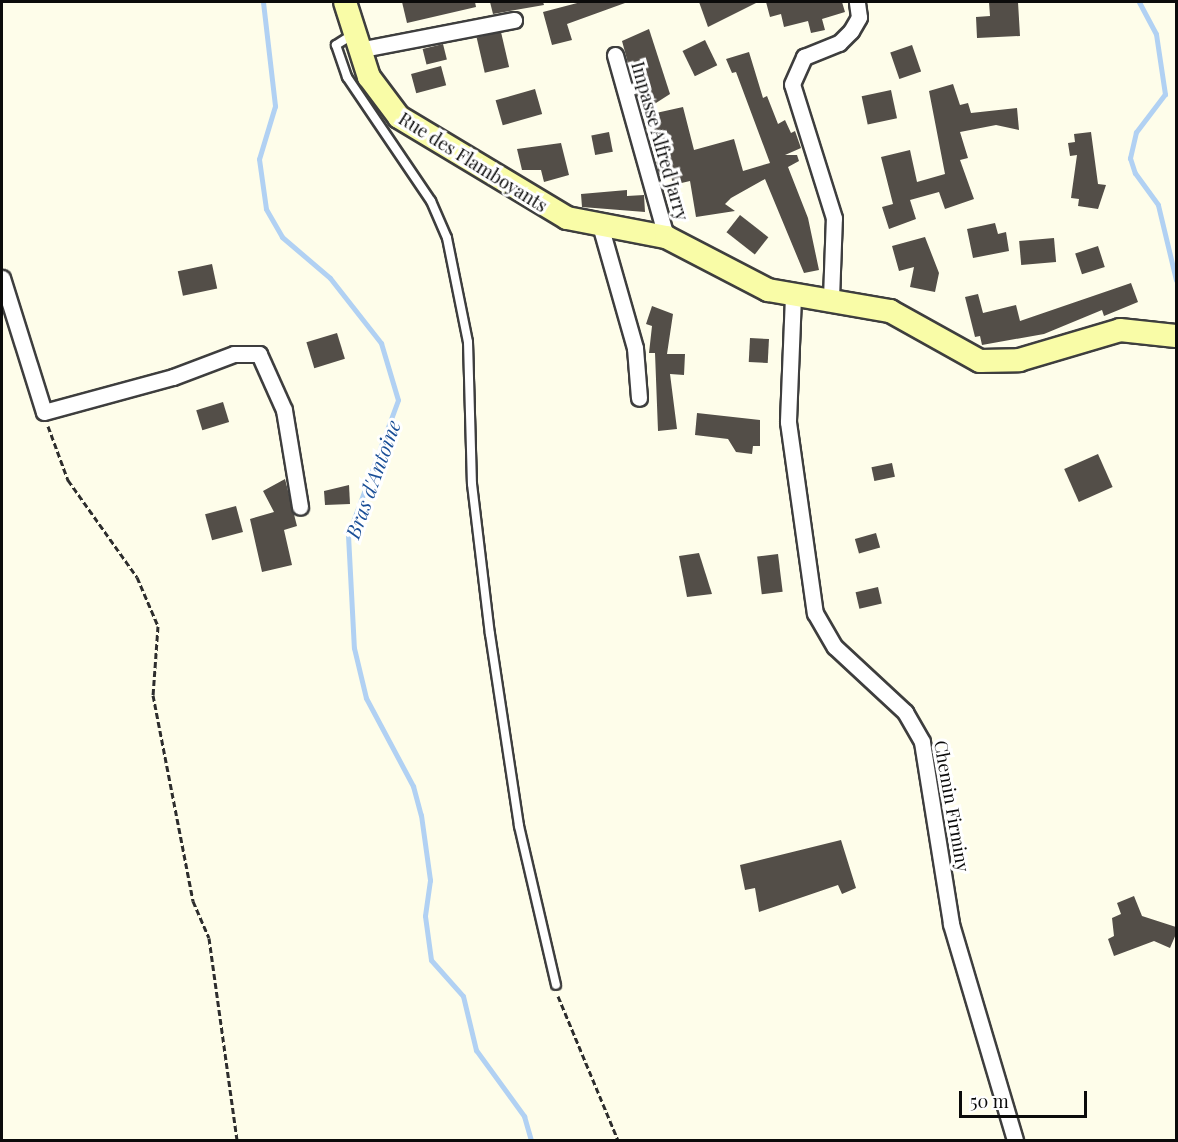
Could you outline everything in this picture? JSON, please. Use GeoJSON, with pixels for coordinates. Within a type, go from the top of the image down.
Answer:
{"type":"FeatureCollection","features":[{"type":"Feature","properties":{"kind":"main road","name":"Rue des Flamboyants"},"geometry":{"type":"LineString","coordinates":[[345,2],[355,42],[369,77],[399,117],[526,198],[567,218],[666,237],[768,290],[794,296],[831,298],[890,311],[966,356],[997,363],[1120,330],[1176,336]]}},
{"type":"Feature","properties":{"kind":"street"},"geometry":{"type":"LineString","coordinates":[[831,298],[834,218],[792,84],[804,57],[839,43],[851,31],[857,2]]}},
{"type":"Feature","properties":{"kind":"street"},"geometry":{"type":"LineString","coordinates":[[355,42],[514,20]]}},
{"type":"Feature","properties":{"kind":"street","name":"Impasse Alfred Jarry"},"geometry":{"type":"LineString","coordinates":[[615,55],[666,237]]}},
{"type":"Feature","properties":{"kind":"street"},"geometry":{"type":"LineString","coordinates":[[600,225],[635,348],[639,398]]}},
{"type":"Feature","properties":{"kind":"street"},"geometry":{"type":"LineString","coordinates":[[2,278],[44,412],[173,377],[234,354],[259,354],[284,410],[300,507]]}},
{"type":"Feature","properties":{"kind":"street","name":"Chemin Firminy"},"geometry":{"type":"LineString","coordinates":[[794,296],[788,422],[814,613],[836,647],[905,712],[922,742],[951,924],[1014,1140]]}},
{"type":"Feature","properties":{"kind":"lane"},"geometry":{"type":"LineString","coordinates":[[355,42],[336,45],[347,77],[431,201],[447,238],[468,342],[472,484],[490,634],[519,826],[556,985]]}},
{"type":"Feature","properties":{"kind":"path"},"geometry":{"type":"LineString","coordinates":[[44,412],[68,480],[137,577],[158,626],[153,695],[193,901],[209,938],[237,1140]]}},
{"type":"Feature","properties":{"kind":"path"},"geometry":{"type":"LineString","coordinates":[[556,985],[559,1005],[618,1140]]}},
{"type":"Feature","properties":{"kind":"building"},"geometry":{"type":"Polygon","coordinates":[[[402,2],[475,2],[476,7],[407,23],[402,2]]]}},
{"type":"Feature","properties":{"kind":"building"},"geometry":{"type":"Polygon","coordinates":[[[490,2],[543,2],[544,5],[493,14],[490,2]]]}},
{"type":"Feature","properties":{"kind":"building"},"geometry":{"type":"Polygon","coordinates":[[[581,2],[625,3],[567,24],[572,40],[552,45],[543,12],[581,2]]]}},
{"type":"Feature","properties":{"kind":"building"},"geometry":{"type":"Polygon","coordinates":[[[699,2],[758,2],[708,27],[699,2]]]}},
{"type":"Feature","properties":{"kind":"building"},"geometry":{"type":"Polygon","coordinates":[[[766,2],[842,2],[845,12],[822,19],[825,30],[811,33],[808,21],[784,27],[781,14],[770,17],[766,2]]]}},
{"type":"Feature","properties":{"kind":"building"},"geometry":{"type":"Polygon","coordinates":[[[989,2],[1018,2],[1020,36],[977,38],[976,17],[990,16],[989,2]]]}},
{"type":"Feature","properties":{"kind":"building"},"geometry":{"type":"Polygon","coordinates":[[[649,29],[670,94],[645,110],[639,104],[622,41],[649,29]]]}},
{"type":"Feature","properties":{"kind":"building"},"geometry":{"type":"Polygon","coordinates":[[[501,32],[509,67],[485,73],[477,38],[501,32]]]}},
{"type":"Feature","properties":{"kind":"building"},"geometry":{"type":"Polygon","coordinates":[[[705,40],[717,65],[695,76],[683,51],[705,40]]]}},
{"type":"Feature","properties":{"kind":"building"},"geometry":{"type":"Polygon","coordinates":[[[443,44],[447,60],[426,65],[423,49],[443,44]]]}},
{"type":"Feature","properties":{"kind":"building"},"geometry":{"type":"Polygon","coordinates":[[[912,45],[921,71],[899,79],[890,52],[912,45]]]}},
{"type":"Feature","properties":{"kind":"building"},"geometry":{"type":"Polygon","coordinates":[[[749,52],[763,98],[767,96],[778,124],[785,120],[791,133],[795,131],[801,148],[785,155],[797,155],[799,161],[788,167],[808,218],[819,270],[804,273],[765,179],[731,198],[725,204],[735,211],[696,217],[690,181],[673,185],[670,171],[659,175],[647,115],[683,107],[694,150],[734,139],[743,171],[770,163],[736,72],[732,73],[726,59],[749,52]]]}},
{"type":"Feature","properties":{"kind":"building"},"geometry":{"type":"Polygon","coordinates":[[[441,66],[446,85],[416,93],[411,74],[441,66]]]}},
{"type":"Feature","properties":{"kind":"building"},"geometry":{"type":"Polygon","coordinates":[[[953,84],[960,105],[968,103],[971,113],[1017,108],[1019,130],[996,125],[960,132],[968,158],[960,160],[974,199],[945,209],[939,192],[910,200],[916,219],[889,229],[882,207],[893,204],[881,157],[910,150],[917,182],[945,174],[929,91],[953,84]]]}},
{"type":"Feature","properties":{"kind":"building"},"geometry":{"type":"Polygon","coordinates":[[[535,89],[542,114],[503,125],[496,100],[535,89]]]}},
{"type":"Feature","properties":{"kind":"building"},"geometry":{"type":"Polygon","coordinates":[[[891,90],[897,118],[868,125],[862,96],[891,90]]]}},
{"type":"Feature","properties":{"kind":"building"},"geometry":{"type":"Polygon","coordinates":[[[609,132],[613,152],[595,155],[591,135],[609,132]]]}},
{"type":"Feature","properties":{"kind":"building"},"geometry":{"type":"Polygon","coordinates":[[[1091,132],[1098,184],[1106,185],[1098,209],[1078,206],[1079,199],[1071,198],[1077,155],[1070,156],[1068,143],[1075,142],[1074,134],[1091,132]]]}},
{"type":"Feature","properties":{"kind":"building"},"geometry":{"type":"Polygon","coordinates":[[[561,143],[569,175],[544,182],[541,170],[522,170],[517,149],[561,143]]]}},
{"type":"Feature","properties":{"kind":"building"},"geometry":{"type":"Polygon","coordinates":[[[627,190],[627,196],[644,195],[645,212],[582,207],[581,194],[627,190]]]}},
{"type":"Feature","properties":{"kind":"building"},"geometry":{"type":"Polygon","coordinates":[[[740,215],[768,237],[755,255],[726,232],[740,215]]]}},
{"type":"Feature","properties":{"kind":"building"},"geometry":{"type":"Polygon","coordinates":[[[995,223],[998,234],[1006,232],[1009,251],[973,258],[967,229],[995,223]]]}},
{"type":"Feature","properties":{"kind":"building"},"geometry":{"type":"Polygon","coordinates":[[[925,237],[939,273],[935,292],[910,287],[914,267],[899,271],[892,246],[925,237]]]}},
{"type":"Feature","properties":{"kind":"building"},"geometry":{"type":"Polygon","coordinates":[[[1054,238],[1056,262],[1021,265],[1019,241],[1054,238]]]}},
{"type":"Feature","properties":{"kind":"building"},"geometry":{"type":"Polygon","coordinates":[[[1098,246],[1105,267],[1082,274],[1075,253],[1098,246]]]}},
{"type":"Feature","properties":{"kind":"building"},"geometry":{"type":"Polygon","coordinates":[[[212,264],[217,288],[183,296],[178,271],[212,264]]]}},
{"type":"Feature","properties":{"kind":"building"},"geometry":{"type":"Polygon","coordinates":[[[1131,283],[1138,302],[1104,316],[1102,310],[1044,334],[982,345],[980,336],[975,337],[965,297],[978,294],[983,313],[1016,305],[1020,321],[1131,283]]]}},
{"type":"Feature","properties":{"kind":"building"},"geometry":{"type":"Polygon","coordinates":[[[652,306],[673,314],[667,354],[685,354],[684,375],[670,374],[677,429],[658,431],[655,353],[649,353],[652,326],[646,324],[652,306]]]}},
{"type":"Feature","properties":{"kind":"building"},"geometry":{"type":"Polygon","coordinates":[[[337,333],[345,359],[314,368],[306,342],[337,333]]]}},
{"type":"Feature","properties":{"kind":"building"},"geometry":{"type":"Polygon","coordinates":[[[750,338],[769,339],[768,363],[749,362],[750,338]]]}},
{"type":"Feature","properties":{"kind":"building"},"geometry":{"type":"Polygon","coordinates":[[[223,402],[229,422],[202,430],[196,410],[223,402]]]}},
{"type":"Feature","properties":{"kind":"building"},"geometry":{"type":"Polygon","coordinates":[[[697,413],[760,420],[760,446],[753,446],[752,454],[736,452],[728,439],[695,435],[697,413]]]}},
{"type":"Feature","properties":{"kind":"building"},"geometry":{"type":"Polygon","coordinates":[[[1098,454],[1113,487],[1079,502],[1064,469],[1098,454]]]}},
{"type":"Feature","properties":{"kind":"building"},"geometry":{"type":"Polygon","coordinates":[[[892,463],[895,477],[874,481],[871,467],[892,463]]]}},
{"type":"Feature","properties":{"kind":"building"},"geometry":{"type":"Polygon","coordinates":[[[285,479],[297,526],[284,530],[292,565],[262,572],[250,519],[274,512],[263,491],[285,479]]]}},
{"type":"Feature","properties":{"kind":"building"},"geometry":{"type":"Polygon","coordinates":[[[349,485],[350,504],[325,505],[324,491],[349,485]]]}},
{"type":"Feature","properties":{"kind":"building"},"geometry":{"type":"Polygon","coordinates":[[[236,506],[243,532],[212,540],[205,514],[236,506]]]}},
{"type":"Feature","properties":{"kind":"building"},"geometry":{"type":"Polygon","coordinates":[[[876,533],[880,547],[859,553],[855,539],[876,533]]]}},
{"type":"Feature","properties":{"kind":"building"},"geometry":{"type":"Polygon","coordinates":[[[699,553],[712,594],[687,597],[679,556],[699,553]]]}},
{"type":"Feature","properties":{"kind":"building"},"geometry":{"type":"Polygon","coordinates":[[[778,554],[783,592],[762,594],[757,557],[778,554]]]}},
{"type":"Feature","properties":{"kind":"building"},"geometry":{"type":"Polygon","coordinates":[[[878,587],[882,604],[859,609],[856,592],[878,587]]]}},
{"type":"Feature","properties":{"kind":"building"},"geometry":{"type":"Polygon","coordinates":[[[841,840],[856,888],[842,894],[838,885],[759,912],[755,888],[745,890],[740,865],[841,840]]]}},
{"type":"Feature","properties":{"kind":"building"},"geometry":{"type":"Polygon","coordinates":[[[1134,896],[1142,916],[1176,927],[1176,934],[1170,948],[1154,941],[1114,956],[1108,939],[1114,936],[1112,918],[1121,914],[1117,903],[1134,896]]]}},
{"type":"Feature","properties":{"kind":"waterway","name":"Bras d'Antoine"},"geometry":{"type":"LineString","coordinates":[[263,2],[275,106],[259,159],[266,209],[282,237],[330,278],[381,343],[398,400],[348,535],[354,648],[366,698],[413,786],[421,815],[430,880],[425,916],[431,960],[463,996],[476,1050],[524,1116],[531,1140]]}},
{"type":"Feature","properties":{"kind":"waterway"},"geometry":{"type":"LineString","coordinates":[[1139,2],[1156,34],[1165,94],[1136,132],[1130,158],[1135,173],[1158,205],[1176,280]]}}]}
